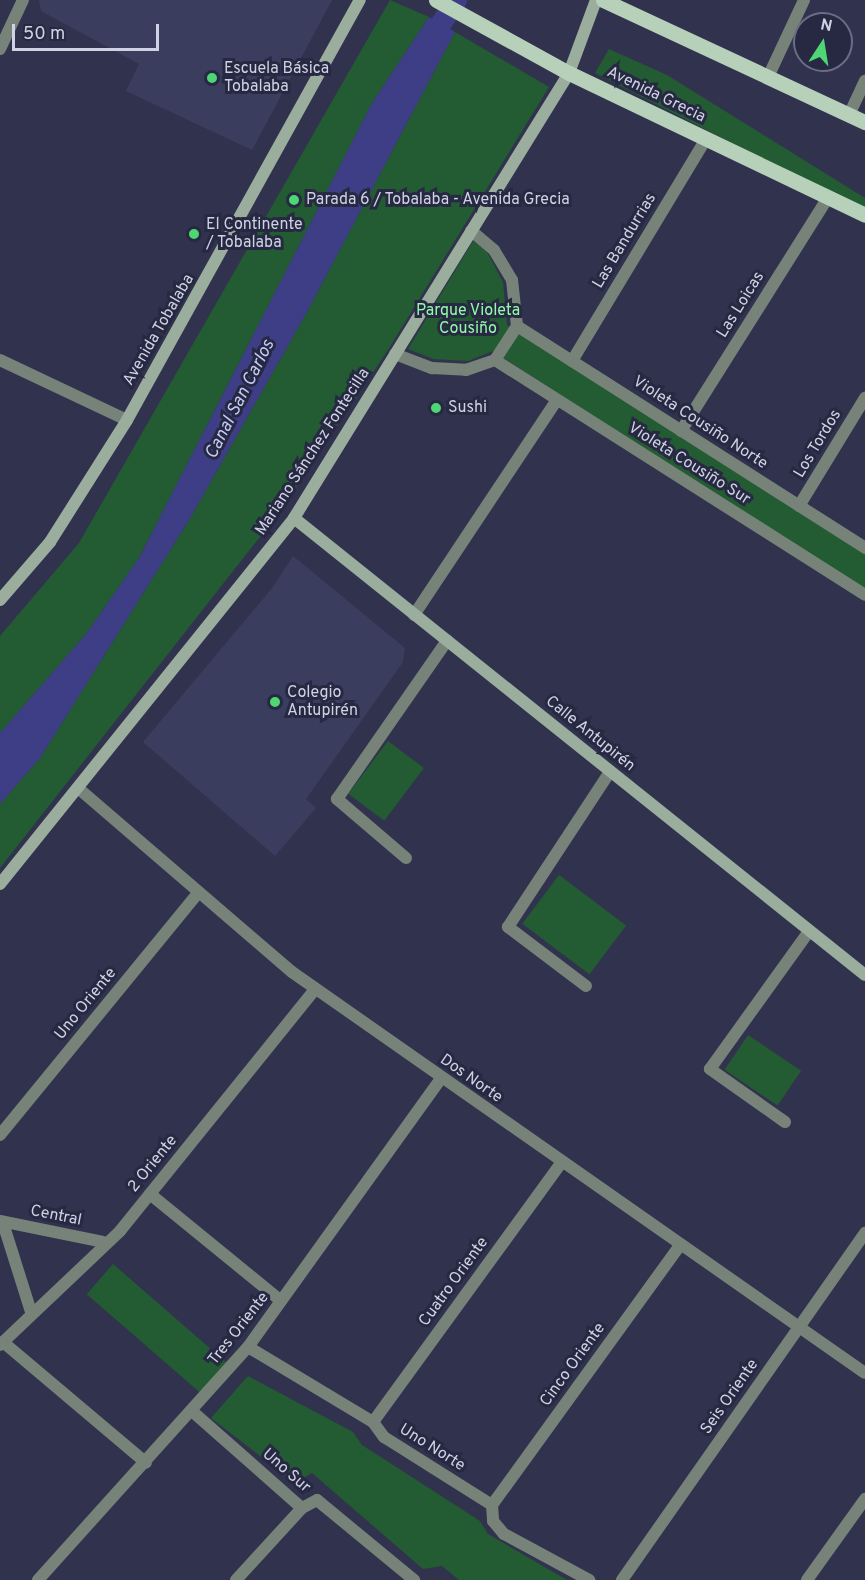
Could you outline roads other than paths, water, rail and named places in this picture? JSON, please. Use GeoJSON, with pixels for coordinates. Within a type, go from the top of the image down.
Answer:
{"type":"FeatureCollection","features":[{"type":"Feature","properties":{"kind":"main road"},"geometry":{"type":"LineString","coordinates":[[603,0],[865,122]]}},
{"type":"Feature","properties":{"kind":"main road","name":"Avenida Grecia"},"geometry":{"type":"LineString","coordinates":[[437,1],[569,73],[865,215]]}},
{"type":"Feature","properties":{"kind":"street"},"geometry":{"type":"LineString","coordinates":[[0,49],[23,0]]}},
{"type":"Feature","properties":{"kind":"street","name":"Avenida Tobalaba"},"geometry":{"type":"LineString","coordinates":[[0,600],[50,542],[127,420],[360,0]]}},
{"type":"Feature","properties":{"kind":"street","name":"Mariano Sánchez Fontecilla"},"geometry":{"type":"LineString","coordinates":[[0,884],[294,518],[569,73],[596,0]]}},
{"type":"Feature","properties":{"kind":"street"},"geometry":{"type":"LineString","coordinates":[[768,77],[804,0]]}},
{"type":"Feature","properties":{"kind":"street"},"geometry":{"type":"LineString","coordinates":[[849,115],[865,81]]}},
{"type":"Feature","properties":{"kind":"street","name":"Las Bandurrias"},"geometry":{"type":"LineString","coordinates":[[572,360],[706,139]]}},
{"type":"Feature","properties":{"kind":"street","name":"Las Loicas"},"geometry":{"type":"LineString","coordinates":[[681,431],[828,198]]}},
{"type":"Feature","properties":{"kind":"street"},"geometry":{"type":"LineString","coordinates":[[395,354],[432,368],[466,370],[495,360],[517,326],[512,280],[494,250],[471,231]]}},
{"type":"Feature","properties":{"kind":"street","name":"Violeta Cousiño Norte"},"geometry":{"type":"LineString","coordinates":[[517,326],[865,548]]}},
{"type":"Feature","properties":{"kind":"street"},"geometry":{"type":"LineString","coordinates":[[0,360],[127,420]]}},
{"type":"Feature","properties":{"kind":"street","name":"Violeta Cousiño Sur"},"geometry":{"type":"LineString","coordinates":[[495,360],[865,595]]}},
{"type":"Feature","properties":{"kind":"street","name":"Los Tordos"},"geometry":{"type":"LineString","coordinates":[[799,506],[865,398]]}},
{"type":"Feature","properties":{"kind":"street"},"geometry":{"type":"LineString","coordinates":[[414,615],[557,400]]}},
{"type":"Feature","properties":{"kind":"street","name":"Calle Antupirén"},"geometry":{"type":"LineString","coordinates":[[294,518],[865,975]]}},
{"type":"Feature","properties":{"kind":"street"},"geometry":{"type":"LineString","coordinates":[[406,858],[337,800],[447,641]]}},
{"type":"Feature","properties":{"kind":"street"},"geometry":{"type":"LineString","coordinates":[[586,987],[508,927],[610,772]]}},
{"type":"Feature","properties":{"kind":"street","name":"Dos Norte"},"geometry":{"type":"LineString","coordinates":[[78,788],[198,893],[315,989],[865,1373]]}},
{"type":"Feature","properties":{"kind":"street","name":"Uno Oriente"},"geometry":{"type":"LineString","coordinates":[[0,1135],[198,893]]}},
{"type":"Feature","properties":{"kind":"street"},"geometry":{"type":"LineString","coordinates":[[785,1122],[710,1069],[809,931]]}},
{"type":"Feature","properties":{"kind":"street","name":"2 Oriente"},"geometry":{"type":"LineString","coordinates":[[1,1343],[103,1242],[120,1231],[315,989]]}},
{"type":"Feature","properties":{"kind":"street","name":"Tres Oriente"},"geometry":{"type":"LineString","coordinates":[[38,1580],[193,1412],[248,1347],[441,1078]]}},
{"type":"Feature","properties":{"kind":"street","name":"Cuatro Oriente"},"geometry":{"type":"LineString","coordinates":[[373,1422],[562,1162]]}},
{"type":"Feature","properties":{"kind":"street"},"geometry":{"type":"LineString","coordinates":[[150,1194],[281,1301]]}},
{"type":"Feature","properties":{"kind":"street","name":"Central"},"geometry":{"type":"LineString","coordinates":[[31,1312],[2,1222],[103,1242]]}},
{"type":"Feature","properties":{"kind":"street","name":"Seis Oriente"},"geometry":{"type":"LineString","coordinates":[[622,1580],[865,1233]]}},
{"type":"Feature","properties":{"kind":"street","name":"Cinco Oriente"},"geometry":{"type":"LineString","coordinates":[[492,1505],[680,1245]]}},
{"type":"Feature","properties":{"kind":"street"},"geometry":{"type":"LineString","coordinates":[[1,1343],[146,1463]]}},
{"type":"Feature","properties":{"kind":"street","name":"Uno Norte"},"geometry":{"type":"LineString","coordinates":[[248,1347],[373,1422],[384,1437],[492,1505]]}},
{"type":"Feature","properties":{"kind":"street","name":"Uno Sur"},"geometry":{"type":"LineString","coordinates":[[193,1412],[302,1508],[323,1500],[414,1580]]}},
{"type":"Feature","properties":{"kind":"street"},"geometry":{"type":"LineString","coordinates":[[807,1580],[865,1499]]}},
{"type":"Feature","properties":{"kind":"street"},"geometry":{"type":"LineString","coordinates":[[492,1505],[493,1521],[504,1534],[589,1580]]}},
{"type":"Feature","properties":{"kind":"street"},"geometry":{"type":"LineString","coordinates":[[236,1580],[302,1508]]}},
{"type":"Feature","properties":{"kind":"water"},"geometry":{"type":"Polygon","coordinates":[[[429,17],[455,32],[307,312],[189,520],[40,758],[0,804],[0,733],[86,634],[139,558],[372,103],[429,17]]]}},
{"type":"Feature","properties":{"kind":"waterway","name":"Canal San Carlos"},"geometry":{"type":"LineString","coordinates":[[424,48],[456,0]]}},
{"type":"Feature","properties":{"kind":"place","name":"Escuela Básica Tobalaba"},"geometry":{"type":"Point","coordinates":[212,78]}},
{"type":"Feature","properties":{"kind":"place","name":"Parada 6 / Tobalaba - Avenida Grecia"},"geometry":{"type":"Point","coordinates":[294,200]}},
{"type":"Feature","properties":{"kind":"place","name":"El Continente / Tobalaba"},"geometry":{"type":"Point","coordinates":[194,234]}},
{"type":"Feature","properties":{"kind":"place","name":"Sushi"},"geometry":{"type":"Point","coordinates":[436,408]}},
{"type":"Feature","properties":{"kind":"place","name":"Colegio Antupirén"},"geometry":{"type":"Point","coordinates":[275,702]}},
{"type":"Feature","properties":{"kind":"park label","name":"Parque Violeta Cousiño"},"geometry":{"type":"Point","coordinates":[468,320]}}]}
